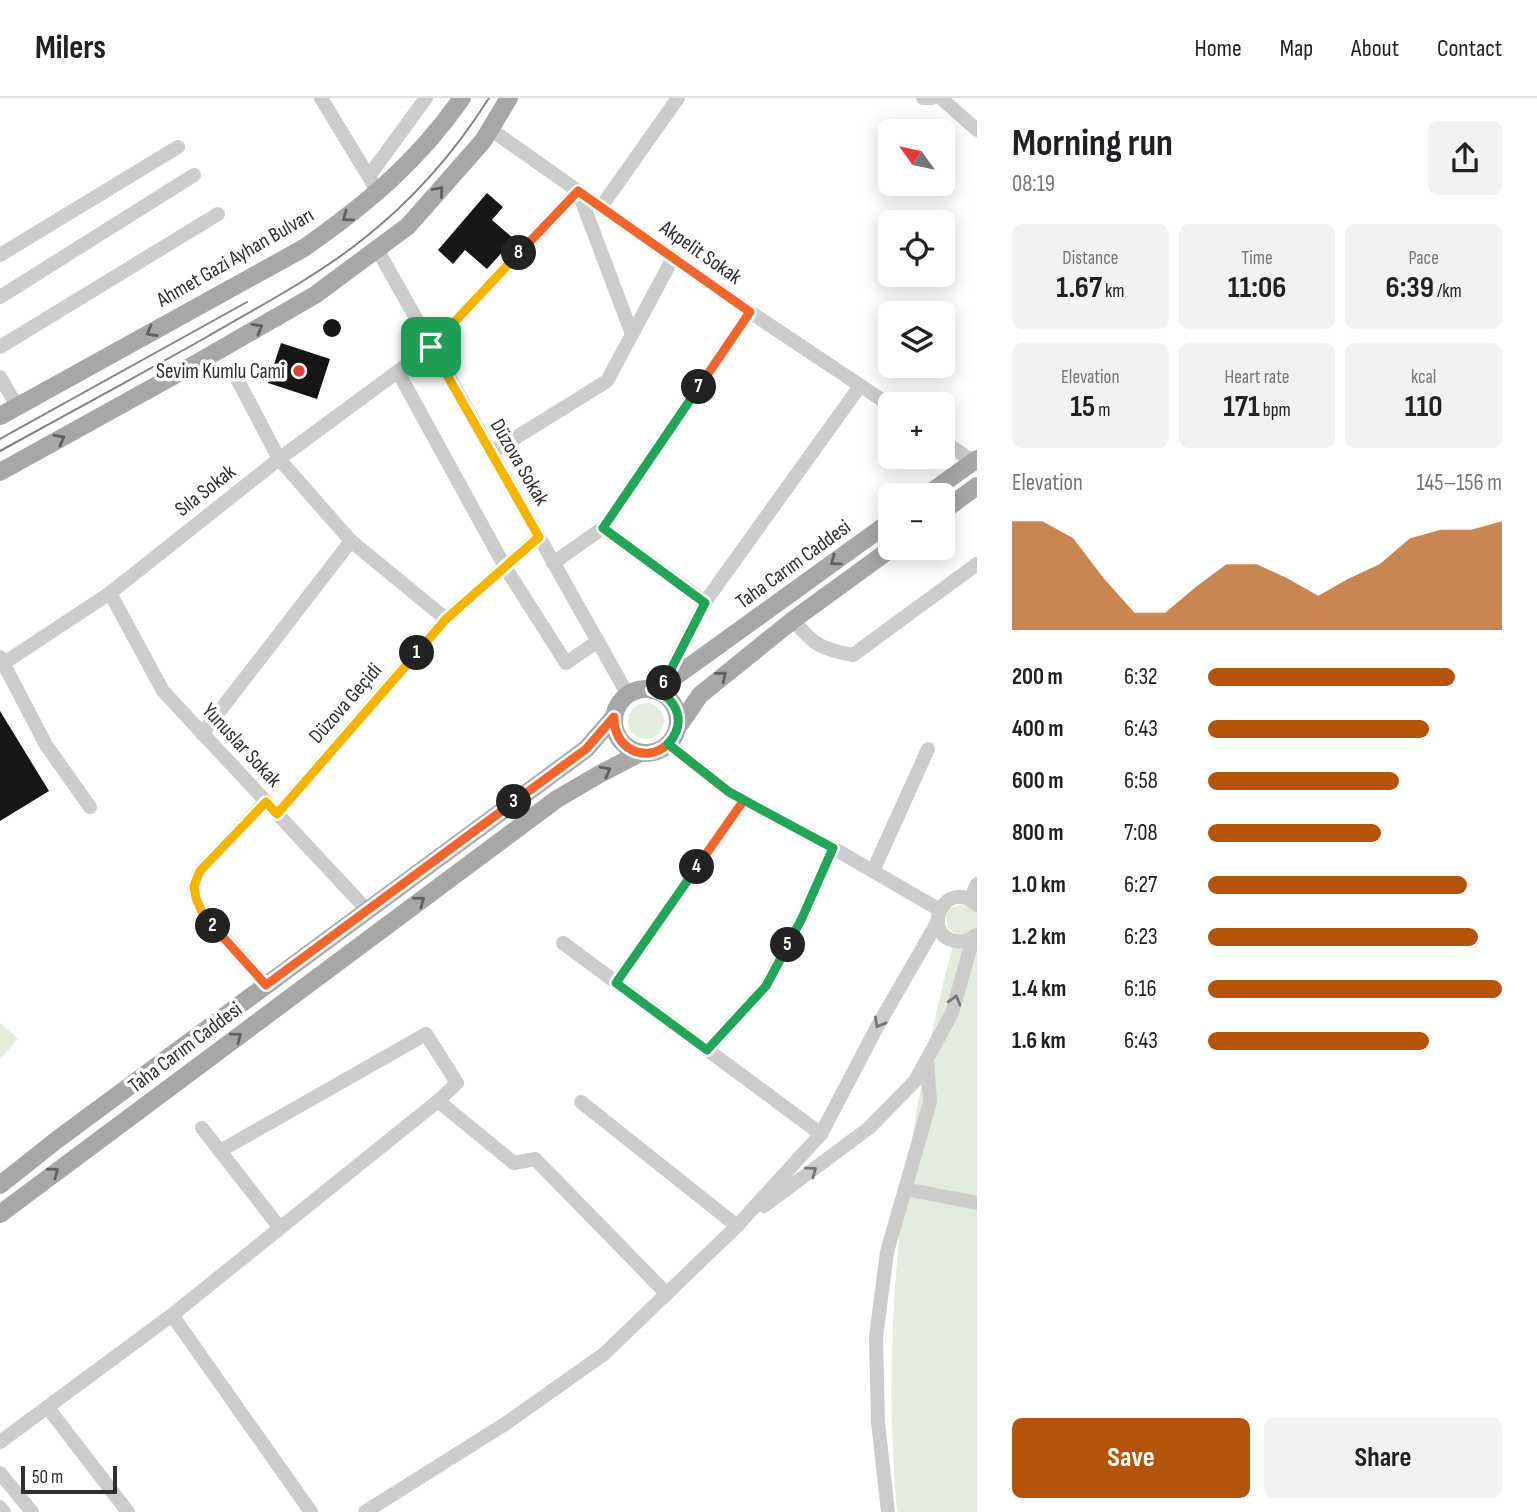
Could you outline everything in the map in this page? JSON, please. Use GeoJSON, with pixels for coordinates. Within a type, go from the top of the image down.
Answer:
{"type":"FeatureCollection","features":[{"type":"Feature","properties":{"kind":"main road","name":"Ahmet Gazi Ayhan Bulvarı"},"geometry":{"type":"LineString","coordinates":[[0,416],[304,248],[379,192],[428,142],[461,98]]}},
{"type":"Feature","properties":{"kind":"main road"},"geometry":{"type":"LineString","coordinates":[[0,472],[315,295],[408,226],[483,141],[509,98]]}},
{"type":"Feature","properties":{"kind":"main road"},"geometry":{"type":"LineString","coordinates":[[943,483],[975,460]]}},
{"type":"Feature","properties":{"kind":"main road"},"geometry":{"type":"LineString","coordinates":[[955,502],[977,486]]}},
{"type":"Feature","properties":{"kind":"main road","name":"Taha Carım Caddesi"},"geometry":{"type":"LineString","coordinates":[[658,686],[878,531]]}},
{"type":"Feature","properties":{"kind":"main road"},"geometry":{"type":"LineString","coordinates":[[678,727],[676,710],[658,686],[628,695],[617,708],[614,717],[616,732],[625,746],[640,753],[657,752],[675,735],[700,695],[793,620],[878,558]]}},
{"type":"Feature","properties":{"kind":"main road","name":"Taha Carım Caddesi"},"geometry":{"type":"LineString","coordinates":[[0,1185],[58,1139],[586,749],[614,717]]}},
{"type":"Feature","properties":{"kind":"main road","name":"Taha Carım Caddesi"},"geometry":{"type":"LineString","coordinates":[[0,1214],[546,808],[598,775],[640,753]]}},
{"type":"Feature","properties":{"kind":"street"},"geometry":{"type":"LineString","coordinates":[[321,98],[379,192]]}},
{"type":"Feature","properties":{"kind":"street"},"geometry":{"type":"LineString","coordinates":[[369,177],[426,98]]}},
{"type":"Feature","properties":{"kind":"street"},"geometry":{"type":"LineString","coordinates":[[601,206],[678,98]]}},
{"type":"Feature","properties":{"kind":"street"},"geometry":{"type":"LineString","coordinates":[[923,98],[932,98]]}},
{"type":"Feature","properties":{"kind":"street"},"geometry":{"type":"LineString","coordinates":[[941,98],[977,130]]}},
{"type":"Feature","properties":{"kind":"street","name":"Akpelit Sokak"},"geometry":{"type":"LineString","coordinates":[[491,129],[750,312],[878,398]]}},
{"type":"Feature","properties":{"kind":"street"},"geometry":{"type":"LineString","coordinates":[[0,255],[178,146]]}},
{"type":"Feature","properties":{"kind":"street"},"geometry":{"type":"LineString","coordinates":[[0,297],[194,175]]}},
{"type":"Feature","properties":{"kind":"street"},"geometry":{"type":"LineString","coordinates":[[578,191],[632,334]]}},
{"type":"Feature","properties":{"kind":"street","name":"Sıla Sokak"},"geometry":{"type":"LineString","coordinates":[[2,660],[110,593],[279,459],[431,347],[578,191]]}},
{"type":"Feature","properties":{"kind":"street"},"geometry":{"type":"LineString","coordinates":[[0,348],[218,214]]}},
{"type":"Feature","properties":{"kind":"street","name":"Düzova Sokak"},"geometry":{"type":"LineString","coordinates":[[377,249],[628,695]]}},
{"type":"Feature","properties":{"kind":"street"},"geometry":{"type":"LineString","coordinates":[[491,453],[607,381],[673,258]]}},
{"type":"Feature","properties":{"kind":"street"},"geometry":{"type":"LineString","coordinates":[[554,563],[603,528],[750,312]]}},
{"type":"Feature","properties":{"kind":"street"},"geometry":{"type":"LineString","coordinates":[[233,371],[279,459],[351,541],[446,619]]}},
{"type":"Feature","properties":{"kind":"street"},"geometry":{"type":"LineString","coordinates":[[398,372],[505,567],[566,663],[598,641]]}},
{"type":"Feature","properties":{"kind":"street"},"geometry":{"type":"LineString","coordinates":[[1,380],[17,406]]}},
{"type":"Feature","properties":{"kind":"street"},"geometry":{"type":"LineString","coordinates":[[658,686],[705,603],[860,386]]}},
{"type":"Feature","properties":{"kind":"street"},"geometry":{"type":"LineString","coordinates":[[955,448],[975,460]]}},
{"type":"Feature","properties":{"kind":"street"},"geometry":{"type":"LineString","coordinates":[[603,528],[705,603]]}},
{"type":"Feature","properties":{"kind":"street","name":"Düzova Geçidi"},"geometry":{"type":"LineString","coordinates":[[277,814],[446,619],[539,537]]}},
{"type":"Feature","properties":{"kind":"street"},"geometry":{"type":"LineString","coordinates":[[202,734],[351,541]]}},
{"type":"Feature","properties":{"kind":"street"},"geometry":{"type":"LineString","coordinates":[[793,620],[809,638],[819,644],[830,650],[853,655],[977,564]]}},
{"type":"Feature","properties":{"kind":"street","name":"Yunuslar Sokak"},"geometry":{"type":"LineString","coordinates":[[110,593],[163,691],[367,910]]}},
{"type":"Feature","properties":{"kind":"street"},"geometry":{"type":"LineString","coordinates":[[2,660],[46,745],[90,807]]}},
{"type":"Feature","properties":{"kind":"street"},"geometry":{"type":"LineString","coordinates":[[668,744],[729,792],[873,871],[939,915],[942,932],[950,939],[962,942],[975,936]]}},
{"type":"Feature","properties":{"kind":"street"},"geometry":{"type":"LineString","coordinates":[[873,871],[928,749]]}},
{"type":"Feature","properties":{"kind":"street"},"geometry":{"type":"LineString","coordinates":[[616,983],[744,800]]}},
{"type":"Feature","properties":{"kind":"street"},"geometry":{"type":"LineString","coordinates":[[266,802],[200,871],[194,886],[202,912],[266,985]]}},
{"type":"Feature","properties":{"kind":"street"},"geometry":{"type":"LineString","coordinates":[[707,1050],[766,986],[802,918],[833,848]]}},
{"type":"Feature","properties":{"kind":"street"},"geometry":{"type":"LineString","coordinates":[[365,1512],[505,1424],[604,1354],[737,1226],[821,1134],[943,905],[953,898],[964,897],[973,902],[977,884]]}},
{"type":"Feature","properties":{"kind":"street"},"geometry":{"type":"LineString","coordinates":[[737,1226],[869,1128],[915,1081],[952,1013],[975,936]]}},
{"type":"Feature","properties":{"kind":"street"},"geometry":{"type":"LineString","coordinates":[[563,943],[821,1134]]}},
{"type":"Feature","properties":{"kind":"street"},"geometry":{"type":"LineString","coordinates":[[0,1442],[172,1315],[457,1083],[426,1034],[220,1151]]}},
{"type":"Feature","properties":{"kind":"street"},"geometry":{"type":"LineString","coordinates":[[888,1512],[878,1422],[876,1337],[887,1252],[930,1102],[927,1060]]}},
{"type":"Feature","properties":{"kind":"street"},"geometry":{"type":"LineString","coordinates":[[438,1101],[514,1163],[535,1159],[667,1294]]}},
{"type":"Feature","properties":{"kind":"street"},"geometry":{"type":"LineString","coordinates":[[581,1102],[737,1226]]}},
{"type":"Feature","properties":{"kind":"street"},"geometry":{"type":"LineString","coordinates":[[202,1128],[281,1228]]}},
{"type":"Feature","properties":{"kind":"street"},"geometry":{"type":"LineString","coordinates":[[905,1189],[977,1203]]}},
{"type":"Feature","properties":{"kind":"street"},"geometry":{"type":"LineString","coordinates":[[172,1315],[311,1512]]}},
{"type":"Feature","properties":{"kind":"street"},"geometry":{"type":"LineString","coordinates":[[48,1408],[128,1512]]}},
{"type":"Feature","properties":{"kind":"street"},"geometry":{"type":"LineString","coordinates":[[0,1473],[32,1512]]}},
{"type":"Feature","properties":{"kind":"street"},"geometry":{"type":"LineString","coordinates":[[0,1507],[4,1512]]}},
{"type":"Feature","properties":{"kind":"green space"},"geometry":{"type":"Polygon","coordinates":[[[646,703],[659,708],[664,721],[659,734],[646,739],[633,734],[628,721],[633,708],[646,703]]]}},
{"type":"Feature","properties":{"kind":"green space"},"geometry":{"type":"Polygon","coordinates":[[[977,881],[977,1512],[897,1512],[892,1440],[892,1367],[901,1220],[923,1075],[956,934],[948,928],[946,917],[953,907],[966,906],[977,881]]]}},
{"type":"Feature","properties":{"kind":"green space"},"geometry":{"type":"Polygon","coordinates":[[[0,1023],[18,1039],[0,1059],[0,1023]]]}},
{"type":"Feature","properties":{"kind":"building"},"geometry":{"type":"Polygon","coordinates":[[[487,193],[503,207],[492,220],[514,239],[487,269],[465,250],[453,264],[438,250],[487,193]]]}},
{"type":"Feature","properties":{"kind":"building"},"geometry":{"type":"Polygon","coordinates":[[[328,319],[336,319],[341,328],[339,335],[328,337],[323,332],[323,324],[328,319]]]}},
{"type":"Feature","properties":{"kind":"building","name":"Sevim Kumlu Cami"},"geometry":{"type":"Polygon","coordinates":[[[281,343],[330,359],[317,399],[268,383],[281,343]]]}},
{"type":"Feature","properties":{"kind":"building"},"geometry":{"type":"Polygon","coordinates":[[[0,711],[49,791],[0,821],[0,711]]]}},
{"type":"Feature","properties":{"kind":"tram line"},"geometry":{"type":"LineString","coordinates":[[0,451],[205,338],[344,254],[381,225],[416,192],[462,137],[489,98]]}},
{"type":"Feature","properties":{"kind":"tram line"},"geometry":{"type":"LineString","coordinates":[[0,439],[247,302]]}},
{"type":"Feature","properties":{"kind":"place","name":"Sevim Kumlu Cami"},"geometry":{"type":"Point","coordinates":[299,371]}},
{"type":"Feature","properties":{"kind":"route"},"geometry":{"type":"LineString","coordinates":[[431,347],[539,537],[446,619],[277,814],[266,802],[200,871],[194,886],[199,906],[266,985],[586,749],[614,717],[620,740],[632,751],[649,754],[668,744],[729,792],[744,800],[616,983],[707,1050],[766,986],[802,918],[833,848],[744,800],[729,792],[668,744],[678,727],[676,710],[667,697],[652,690],[664,683],[705,603],[603,528],[750,312],[578,191],[431,347]]}}]}
